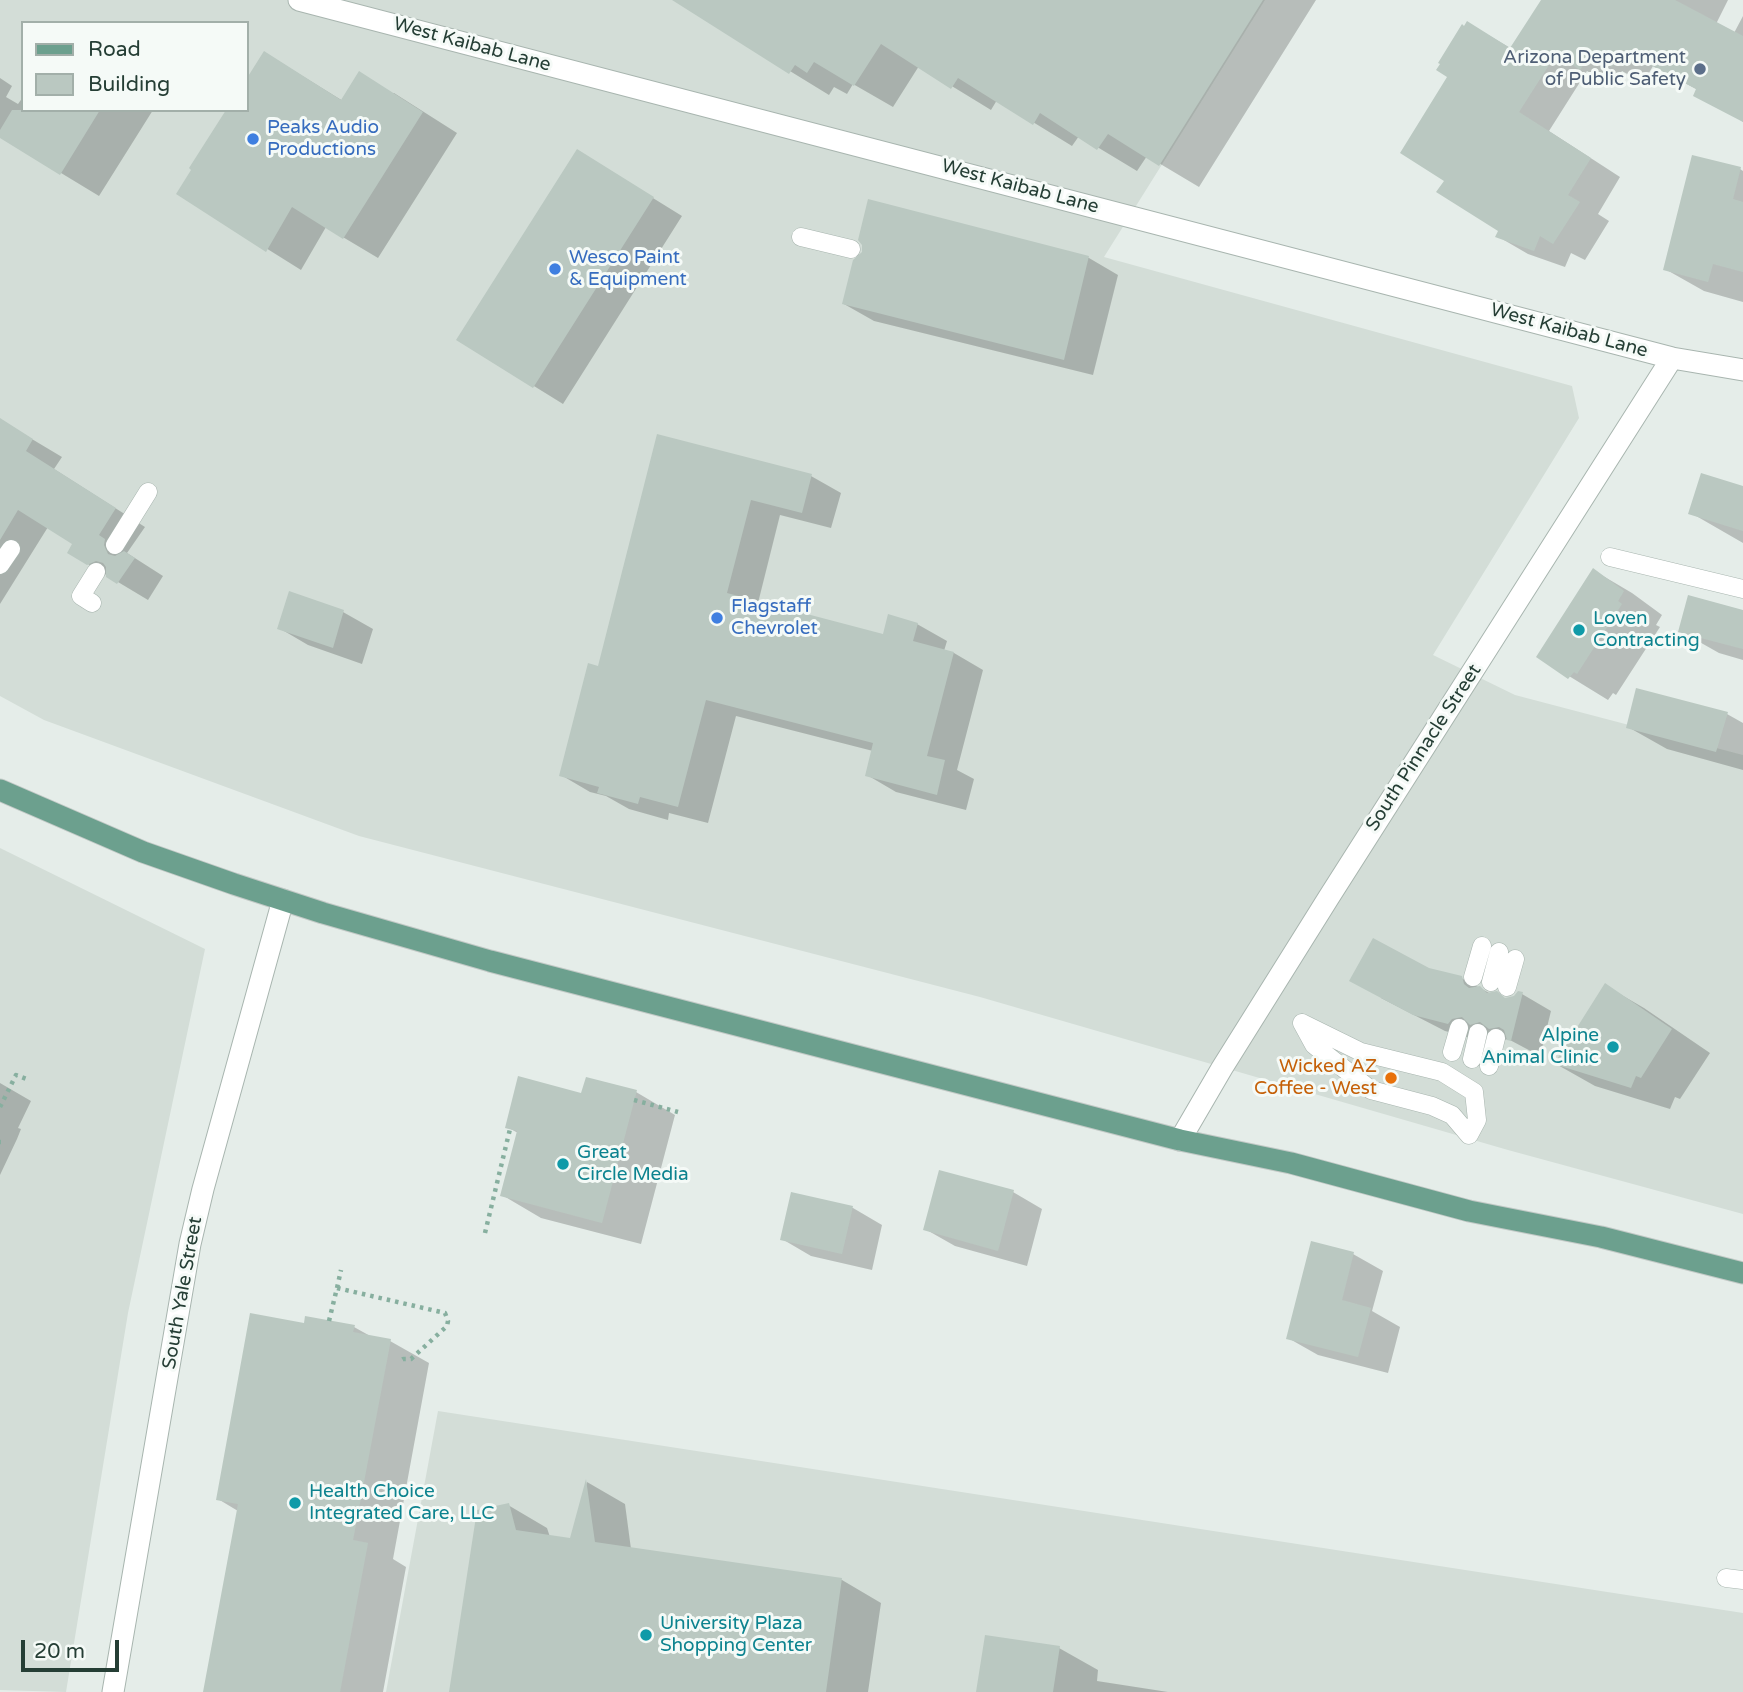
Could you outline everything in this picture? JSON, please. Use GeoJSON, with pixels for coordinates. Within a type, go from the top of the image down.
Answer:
{"type":"FeatureCollection","features":[{"type":"Feature","properties":{"kind":"main road"},"geometry":{"type":"LineString","coordinates":[[0,790],[143,852],[283,900],[490,961],[1181,1140],[1245,1153],[1469,1211],[1601,1237],[1743,1273]]}},
{"type":"Feature","properties":{"kind":"street","name":"West Kaibab Lane"},"geometry":{"type":"LineString","coordinates":[[299,0],[1672,358],[1743,370]]}},
{"type":"Feature","properties":{"kind":"street","name":"South Pinnacle Street"},"geometry":{"type":"LineString","coordinates":[[1181,1140],[1222,1068],[1329,897],[1672,358]]}},
{"type":"Feature","properties":{"kind":"street","name":"South Yale Street"},"geometry":{"type":"LineString","coordinates":[[113,1692],[192,1232],[283,900]]}},
{"type":"Feature","properties":{"kind":"lane"},"geometry":{"type":"LineString","coordinates":[[801,237],[851,249]]}},
{"type":"Feature","properties":{"kind":"lane"},"geometry":{"type":"LineString","coordinates":[[115,545],[148,492]]}},
{"type":"Feature","properties":{"kind":"lane"},"geometry":{"type":"LineString","coordinates":[[0,565],[11,550]]}},
{"type":"Feature","properties":{"kind":"lane"},"geometry":{"type":"LineString","coordinates":[[1610,557],[1743,589]]}},
{"type":"Feature","properties":{"kind":"lane"},"geometry":{"type":"LineString","coordinates":[[92,603],[81,596],[96,572]]}},
{"type":"Feature","properties":{"kind":"lane"},"geometry":{"type":"LineString","coordinates":[[1472,977],[1498,952],[1499,985]]}},
{"type":"Feature","properties":{"kind":"lane"},"geometry":{"type":"LineString","coordinates":[[1302,1023],[1361,1052],[1442,1072],[1474,1092],[1477,1120],[1469,1135],[1452,1115],[1432,1106],[1371,1090],[1314,1045],[1302,1023]]}},
{"type":"Feature","properties":{"kind":"lane"},"geometry":{"type":"LineString","coordinates":[[1452,1052],[1459,1028]]}},
{"type":"Feature","properties":{"kind":"lane"},"geometry":{"type":"LineString","coordinates":[[1472,1059],[1478,1033]]}},
{"type":"Feature","properties":{"kind":"lane"},"geometry":{"type":"LineString","coordinates":[[1489,1066],[1496,1038]]}},
{"type":"Feature","properties":{"kind":"path"},"geometry":{"type":"LineString","coordinates":[[0,1107],[16,1075],[29,1080]]}},
{"type":"Feature","properties":{"kind":"path"},"geometry":{"type":"LineString","coordinates":[[634,1100],[678,1112]]}},
{"type":"Feature","properties":{"kind":"path"},"geometry":{"type":"LineString","coordinates":[[485,1233],[510,1129]]}},
{"type":"Feature","properties":{"kind":"path"},"geometry":{"type":"LineString","coordinates":[[329,1321],[341,1270]]}},
{"type":"Feature","properties":{"kind":"path"},"geometry":{"type":"LineString","coordinates":[[337,1288],[445,1313],[447,1326],[411,1359],[400,1361]]}},
{"type":"Feature","properties":{"kind":"shaded area"},"geometry":{"type":"Polygon","coordinates":[[[0,0],[1265,0],[1104,257],[1572,386],[1579,418],[1433,655],[1515,695],[1743,755],[1743,1214],[1508,1150],[980,997],[359,836],[44,720],[0,696],[0,0]]]}},
{"type":"Feature","properties":{"kind":"shaded area"},"geometry":{"type":"Polygon","coordinates":[[[0,848],[205,949],[128,1313],[66,1692],[0,1690],[0,848]]]}},
{"type":"Feature","properties":{"kind":"shaded area"},"geometry":{"type":"Polygon","coordinates":[[[438,1411],[1743,1613],[1743,1692],[386,1692],[438,1411]]]}},
{"type":"Feature","properties":{"kind":"building"},"geometry":{"type":"Polygon","coordinates":[[[672,0],[1263,0],[1159,166],[1108,134],[1097,150],[1040,113],[1033,125],[958,78],[951,89],[881,44],[854,86],[814,62],[807,73],[795,65],[789,74],[672,0]]]}},
{"type":"Feature","properties":{"kind":"building"},"geometry":{"type":"Polygon","coordinates":[[[1541,0],[1675,0],[1743,36],[1743,122],[1693,96],[1696,89],[1622,50],[1612,67],[1590,54],[1580,70],[1556,54],[1519,112],[1591,158],[1568,195],[1580,202],[1553,244],[1540,236],[1534,251],[1495,237],[1498,231],[1436,192],[1444,181],[1400,153],[1447,77],[1436,70],[1462,24],[1464,26],[1467,21],[1510,48],[1541,0]]]}},
{"type":"Feature","properties":{"kind":"building"},"geometry":{"type":"Polygon","coordinates":[[[264,51],[341,100],[359,71],[423,112],[343,239],[292,207],[266,252],[176,194],[191,170],[189,168],[225,112],[248,112],[248,76],[264,51]]]}},
{"type":"Feature","properties":{"kind":"building"},"geometry":{"type":"Polygon","coordinates":[[[12,110],[99,112],[60,175],[0,138],[0,130],[12,110]]]}},
{"type":"Feature","properties":{"kind":"building","name":"Wesco Paint & Equipment"},"geometry":{"type":"Polygon","coordinates":[[[577,149],[654,197],[533,388],[456,340],[577,149]]]}},
{"type":"Feature","properties":{"kind":"building"},"geometry":{"type":"Polygon","coordinates":[[[1692,155],[1741,167],[1733,199],[1743,202],[1743,272],[1713,264],[1708,282],[1663,270],[1692,155]]]}},
{"type":"Feature","properties":{"kind":"building"},"geometry":{"type":"Polygon","coordinates":[[[868,199],[1089,256],[1064,360],[842,304],[853,260],[862,252],[862,245],[858,240],[868,199]]]}},
{"type":"Feature","properties":{"kind":"building"},"geometry":{"type":"Polygon","coordinates":[[[0,418],[33,439],[26,451],[116,508],[99,535],[105,539],[104,545],[108,554],[115,556],[124,551],[135,558],[117,584],[106,577],[103,563],[96,561],[87,565],[67,553],[72,544],[18,510],[0,540],[0,418]]]}},
{"type":"Feature","properties":{"kind":"building","name":"Flagstaff Chevrolet"},"geometry":{"type":"Polygon","coordinates":[[[657,434],[812,474],[802,513],[751,500],[727,593],[883,634],[888,614],[918,623],[913,641],[954,652],[927,756],[945,760],[937,795],[865,776],[873,743],[706,700],[678,807],[640,797],[638,804],[597,793],[599,787],[559,776],[588,663],[598,666],[657,434]]]}},
{"type":"Feature","properties":{"kind":"building"},"geometry":{"type":"Polygon","coordinates":[[[1701,473],[1743,486],[1743,531],[1688,514],[1701,473]]]}},
{"type":"Feature","properties":{"kind":"building","name":"Loven Contracting"},"geometry":{"type":"Polygon","coordinates":[[[1593,568],[1624,591],[1618,601],[1622,604],[1577,674],[1574,672],[1568,679],[1536,657],[1593,568]]]}},
{"type":"Feature","properties":{"kind":"building"},"geometry":{"type":"Polygon","coordinates":[[[289,591],[344,610],[333,648],[277,629],[289,591]]]}},
{"type":"Feature","properties":{"kind":"building"},"geometry":{"type":"Polygon","coordinates":[[[1688,595],[1743,610],[1743,649],[1678,632],[1688,595]]]}},
{"type":"Feature","properties":{"kind":"building"},"geometry":{"type":"Polygon","coordinates":[[[1636,688],[1728,712],[1716,752],[1626,728],[1636,688]]]}},
{"type":"Feature","properties":{"kind":"building"},"geometry":{"type":"Polygon","coordinates":[[[1373,938],[1429,968],[1462,976],[1464,984],[1469,988],[1480,986],[1487,993],[1497,991],[1505,998],[1514,996],[1518,991],[1523,992],[1511,1041],[1507,1040],[1504,1030],[1499,1027],[1489,1029],[1480,1022],[1470,1025],[1462,1017],[1452,1019],[1448,1024],[1413,1015],[1349,981],[1373,938]]]}},
{"type":"Feature","properties":{"kind":"building","name":"Alpine Animal Clinic"},"geometry":{"type":"Polygon","coordinates":[[[1605,983],[1672,1029],[1641,1078],[1636,1076],[1631,1088],[1554,1064],[1605,983]]]}},
{"type":"Feature","properties":{"kind":"building","name":"Great Circle Media"},"geometry":{"type":"Polygon","coordinates":[[[518,1076],[581,1093],[586,1077],[637,1090],[602,1223],[500,1196],[517,1131],[505,1128],[518,1076]]]}},
{"type":"Feature","properties":{"kind":"building"},"geometry":{"type":"Polygon","coordinates":[[[939,1170],[1014,1190],[998,1251],[923,1230],[939,1170]]]}},
{"type":"Feature","properties":{"kind":"building"},"geometry":{"type":"Polygon","coordinates":[[[791,1192],[853,1206],[842,1254],[780,1240],[791,1192]]]}},
{"type":"Feature","properties":{"kind":"building"},"geometry":{"type":"Polygon","coordinates":[[[1311,1241],[1354,1252],[1342,1300],[1371,1308],[1358,1357],[1286,1339],[1311,1241]]]}},
{"type":"Feature","properties":{"kind":"building","name":"Health Choice Integrated Care, LLC"},"geometry":{"type":"Polygon","coordinates":[[[250,1313],[304,1323],[305,1316],[355,1325],[353,1332],[391,1339],[353,1540],[368,1543],[340,1692],[203,1692],[238,1504],[216,1500],[250,1313]]]}},
{"type":"Feature","properties":{"kind":"building","name":"University Plaza Shopping Center"},"geometry":{"type":"Polygon","coordinates":[[[586,1479],[595,1542],[842,1578],[826,1692],[449,1692],[477,1510],[509,1503],[516,1530],[570,1538],[586,1479]]]}},
{"type":"Feature","properties":{"kind":"building"},"geometry":{"type":"Polygon","coordinates":[[[985,1635],[1060,1646],[1053,1692],[976,1692],[985,1635]]]}},
{"type":"Feature","properties":{"kind":"place","name":"Arizona Department of Public Safety"},"geometry":{"type":"Point","coordinates":[1700,69]}},
{"type":"Feature","properties":{"kind":"place","name":"Peaks Audio Productions"},"geometry":{"type":"Point","coordinates":[253,139]}},
{"type":"Feature","properties":{"kind":"place","name":"Wesco Paint & Equipment"},"geometry":{"type":"Point","coordinates":[555,269]}},
{"type":"Feature","properties":{"kind":"place","name":"Flagstaff Chevrolet"},"geometry":{"type":"Point","coordinates":[717,618]}},
{"type":"Feature","properties":{"kind":"place","name":"Loven Contracting"},"geometry":{"type":"Point","coordinates":[1579,630]}},
{"type":"Feature","properties":{"kind":"place","name":"Alpine Animal Clinic"},"geometry":{"type":"Point","coordinates":[1613,1047]}},
{"type":"Feature","properties":{"kind":"place","name":"Wicked AZ Coffee - West"},"geometry":{"type":"Point","coordinates":[1391,1078]}},
{"type":"Feature","properties":{"kind":"place","name":"Great Circle Media"},"geometry":{"type":"Point","coordinates":[563,1164]}},
{"type":"Feature","properties":{"kind":"place","name":"Health Choice Integrated Care, LLC"},"geometry":{"type":"Point","coordinates":[295,1503]}},
{"type":"Feature","properties":{"kind":"place","name":"University Plaza Shopping Center"},"geometry":{"type":"Point","coordinates":[646,1635]}}]}
